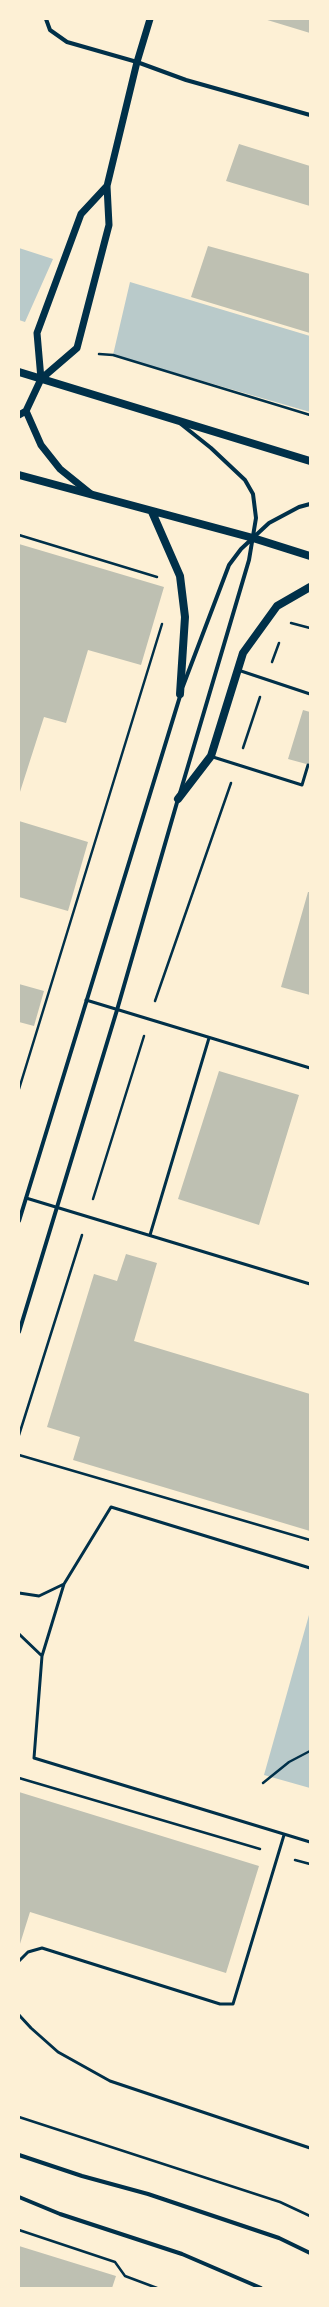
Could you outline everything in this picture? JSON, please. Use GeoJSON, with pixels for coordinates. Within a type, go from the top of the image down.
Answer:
{"type":"FeatureCollection","features":[{"type":"Feature","properties":{"kind":"main road"},"geometry":{"type":"LineString","coordinates":[[19,372],[174,418],[310,461]]}},
{"type":"Feature","properties":{"kind":"main road"},"geometry":{"type":"LineString","coordinates":[[19,475],[253,538],[310,556]]}},
{"type":"Feature","properties":{"kind":"main road"},"geometry":{"type":"LineString","coordinates":[[152,512],[180,576],[186,617],[180,694]]}},
{"type":"Feature","properties":{"kind":"main road"},"geometry":{"type":"LineString","coordinates":[[178,799],[211,756],[243,653],[277,606],[310,587]]}},
{"type":"Feature","properties":{"kind":"street"},"geometry":{"type":"LineString","coordinates":[[46,19],[50,30],[67,42],[137,62],[186,80],[310,115]]}},
{"type":"Feature","properties":{"kind":"street"},"geometry":{"type":"LineString","coordinates":[[19,415],[26,411],[41,379],[78,348],[110,226],[107,186],[137,62],[150,19]]}},
{"type":"Feature","properties":{"kind":"street"},"geometry":{"type":"LineString","coordinates":[[41,379],[37,333],[81,214],[107,186]]}},
{"type":"Feature","properties":{"kind":"street"},"geometry":{"type":"LineString","coordinates":[[26,411],[41,445],[60,468],[92,495]]}},
{"type":"Feature","properties":{"kind":"street"},"geometry":{"type":"LineString","coordinates":[[19,1332],[117,1010],[249,560],[253,538],[256,518],[253,494],[245,480],[211,448],[174,418]]}},
{"type":"Feature","properties":{"kind":"street"},"geometry":{"type":"LineString","coordinates":[[19,1221],[180,694],[222,577],[229,565],[253,538],[269,523],[299,507],[310,504]]}},
{"type":"Feature","properties":{"kind":"street"},"geometry":{"type":"LineString","coordinates":[[19,2155],[26,2159],[75,2174],[160,2198],[279,2238],[310,2253]]}},
{"type":"Feature","properties":{"kind":"street"},"geometry":{"type":"LineString","coordinates":[[19,2197],[60,2214],[182,2254],[261,2288]]}},
{"type":"Feature","properties":{"kind":"lane"},"geometry":{"type":"LineString","coordinates":[[238,670],[310,694]]}},
{"type":"Feature","properties":{"kind":"lane"},"geometry":{"type":"LineString","coordinates":[[211,756],[302,785],[308,765]]}},
{"type":"Feature","properties":{"kind":"lane"},"geometry":{"type":"LineString","coordinates":[[86,1000],[310,1068]]}},
{"type":"Feature","properties":{"kind":"lane"},"geometry":{"type":"LineString","coordinates":[[150,1235],[209,1038]]}},
{"type":"Feature","properties":{"kind":"lane"},"geometry":{"type":"LineString","coordinates":[[26,1198],[310,1284]]}},
{"type":"Feature","properties":{"kind":"lane"},"geometry":{"type":"LineString","coordinates":[[310,1568],[111,1507],[64,1584],[42,1656],[34,1758],[310,1842]]}},
{"type":"Feature","properties":{"kind":"lane"},"geometry":{"type":"LineString","coordinates":[[19,1593],[39,1596],[64,1584]]}},
{"type":"Feature","properties":{"kind":"lane"},"geometry":{"type":"LineString","coordinates":[[19,1634],[42,1656]]}},
{"type":"Feature","properties":{"kind":"lane"},"geometry":{"type":"LineString","coordinates":[[19,1961],[28,1952],[42,1948],[220,2004],[233,2004],[284,1835]]}},
{"type":"Feature","properties":{"kind":"lane"},"geometry":{"type":"LineString","coordinates":[[19,2015],[58,2052],[110,2081],[310,2148]]}},
{"type":"Feature","properties":{"kind":"path"},"geometry":{"type":"LineString","coordinates":[[99,354],[113,355],[310,415]]}},
{"type":"Feature","properties":{"kind":"path"},"geometry":{"type":"LineString","coordinates":[[19,1089],[162,622]]}},
{"type":"Feature","properties":{"kind":"path"},"geometry":{"type":"LineString","coordinates":[[19,1455],[310,1540]]}},
{"type":"Feature","properties":{"kind":"path"},"geometry":{"type":"LineString","coordinates":[[263,1783],[289,1762],[310,1751]]}},
{"type":"Feature","properties":{"kind":"path"},"geometry":{"type":"LineString","coordinates":[[19,1778],[310,1864]]}},
{"type":"Feature","properties":{"kind":"path"},"geometry":{"type":"LineString","coordinates":[[19,2117],[280,2202],[310,2216]]}},
{"type":"Feature","properties":{"kind":"path"},"geometry":{"type":"LineString","coordinates":[[19,2230],[116,2262],[125,2276],[157,2288]]}},
{"type":"Feature","properties":{"kind":"shaded area"},"geometry":{"type":"Polygon","coordinates":[[[19,248],[53,259],[25,322],[19,320],[19,248]]]}},
{"type":"Feature","properties":{"kind":"shaded area"},"geometry":{"type":"Polygon","coordinates":[[[130,282],[310,336],[310,412],[113,355],[130,282]]]}},
{"type":"Feature","properties":{"kind":"shaded area"},"geometry":{"type":"Polygon","coordinates":[[[309,1615],[310,1616],[310,1788],[264,1775],[309,1615]]]}},
{"type":"Feature","properties":{"kind":"building"},"geometry":{"type":"Polygon","coordinates":[[[264,19],[310,19],[310,33],[264,19]]]}},
{"type":"Feature","properties":{"kind":"building"},"geometry":{"type":"Polygon","coordinates":[[[239,144],[310,166],[310,206],[226,181],[239,144]]]}},
{"type":"Feature","properties":{"kind":"building"},"geometry":{"type":"Polygon","coordinates":[[[208,246],[310,274],[310,333],[191,297],[208,246]]]}},
{"type":"Feature","properties":{"kind":"building"},"geometry":{"type":"Polygon","coordinates":[[[19,544],[164,587],[141,665],[88,650],[66,723],[44,717],[19,795],[19,544]]]}},
{"type":"Feature","properties":{"kind":"building"},"geometry":{"type":"Polygon","coordinates":[[[303,710],[310,712],[310,765],[288,759],[303,710]]]}},
{"type":"Feature","properties":{"kind":"building"},"geometry":{"type":"Polygon","coordinates":[[[19,821],[88,842],[68,911],[19,897],[19,821]]]}},
{"type":"Feature","properties":{"kind":"building"},"geometry":{"type":"Polygon","coordinates":[[[308,892],[310,892],[310,995],[281,987],[308,892]]]}},
{"type":"Feature","properties":{"kind":"building"},"geometry":{"type":"Polygon","coordinates":[[[19,984],[44,991],[34,1026],[19,1022],[19,984]]]}},
{"type":"Feature","properties":{"kind":"building"},"geometry":{"type":"Polygon","coordinates":[[[219,1071],[299,1095],[259,1225],[178,1199],[219,1071]]]}},
{"type":"Feature","properties":{"kind":"building"},"geometry":{"type":"Polygon","coordinates":[[[126,1254],[157,1263],[134,1341],[310,1394],[310,1531],[73,1460],[80,1437],[47,1427],[94,1274],[117,1281],[126,1254]]]}},
{"type":"Feature","properties":{"kind":"building"},"geometry":{"type":"Polygon","coordinates":[[[19,1792],[259,1866],[226,1973],[30,1912],[19,1947],[19,1792]]]}},
{"type":"Feature","properties":{"kind":"building"},"geometry":{"type":"Polygon","coordinates":[[[19,2246],[116,2276],[112,2288],[19,2288],[19,2246]]]}}]}
